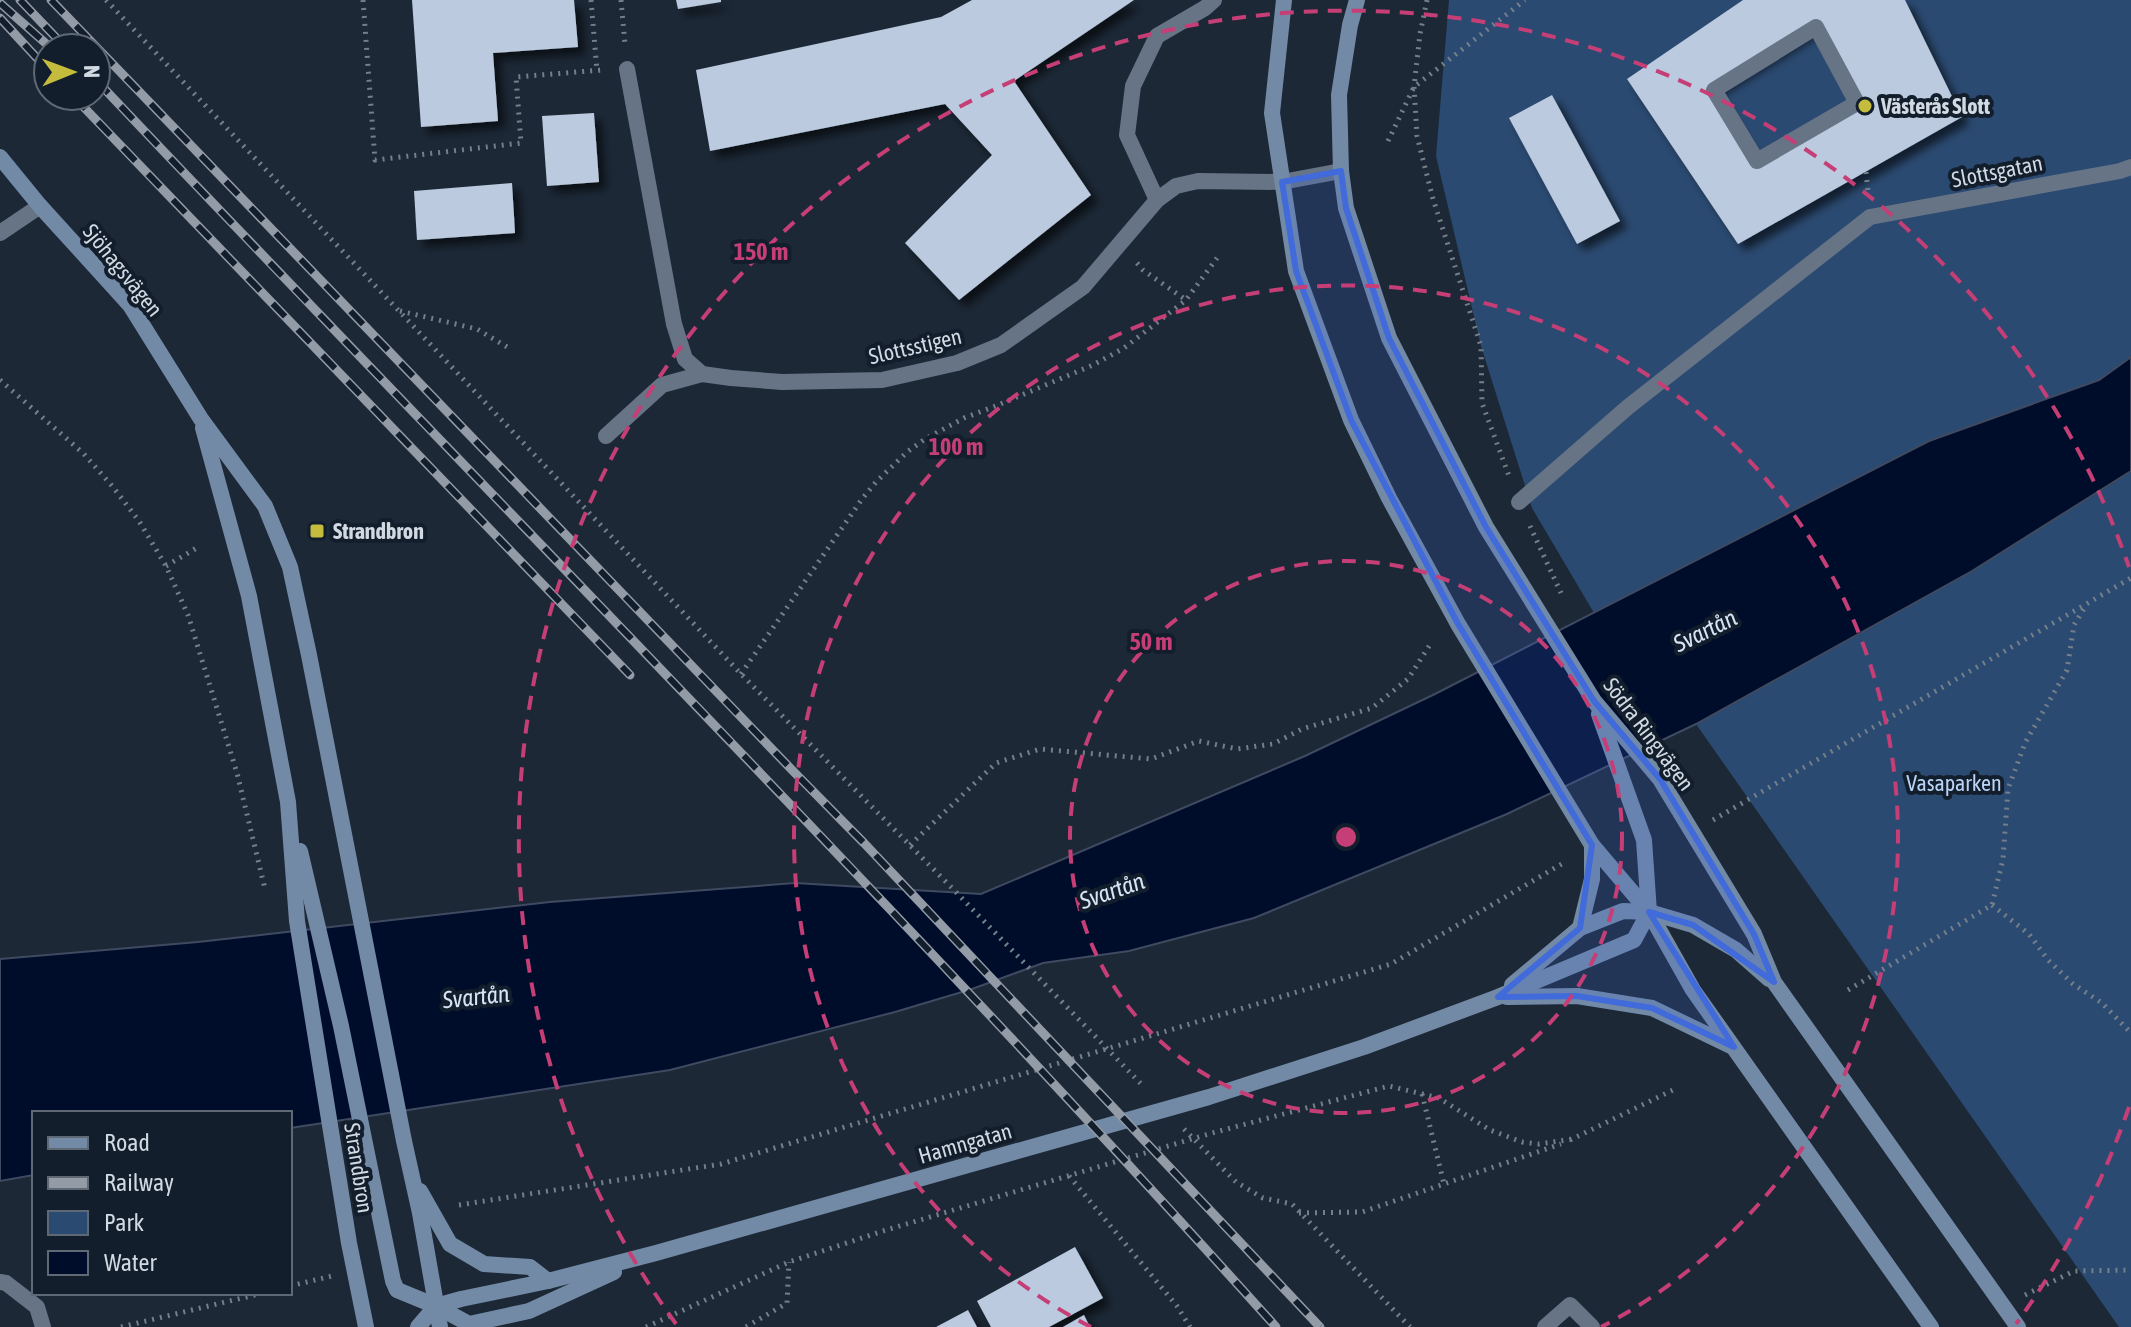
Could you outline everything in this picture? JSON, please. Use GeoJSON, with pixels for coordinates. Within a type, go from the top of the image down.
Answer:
{"type":"FeatureCollection","features":[{"type":"Feature","properties":{"kind":"main road"},"geometry":{"type":"LineString","coordinates":[[1284,0],[1272,113],[1296,271],[1351,420],[1389,498],[1473,648],[1592,845],[1649,912],[1693,990],[1931,1327]]}},
{"type":"Feature","properties":{"kind":"main road","name":"Södra Ringvägen"},"geometry":{"type":"LineString","coordinates":[[1357,0],[1339,95],[1341,171],[1346,208],[1389,338],[1486,527],[1594,701],[1660,779],[1754,934],[1774,982],[2018,1327]]}},
{"type":"Feature","properties":{"kind":"main road","name":"Sjöhagsvägen"},"geometry":{"type":"LineString","coordinates":[[0,157],[130,305],[201,419]]}},
{"type":"Feature","properties":{"kind":"main road"},"geometry":{"type":"LineString","coordinates":[[201,419],[265,506],[290,567],[420,1213],[440,1327]]}},
{"type":"Feature","properties":{"kind":"main road","name":"Strandbron"},"geometry":{"type":"LineString","coordinates":[[201,419],[249,596],[288,802],[297,921],[333,1150],[366,1327]]}},
{"type":"Feature","properties":{"kind":"main road"},"geometry":{"type":"LineString","coordinates":[[1594,701],[1644,840],[1649,912]]}},
{"type":"Feature","properties":{"kind":"main road"},"geometry":{"type":"LineString","coordinates":[[288,802],[395,1287],[399,1292],[436,1306],[469,1324],[529,1311],[656,1253]]}},
{"type":"Feature","properties":{"kind":"main road"},"geometry":{"type":"LineString","coordinates":[[1580,928],[1592,879],[1592,845]]}},
{"type":"Feature","properties":{"kind":"main road","name":"Hamngatan"},"geometry":{"type":"LineString","coordinates":[[436,1306],[656,1253],[1209,1097],[1364,1047],[1498,997],[1634,940],[1649,912],[1623,911],[1580,928],[1498,997]]}},
{"type":"Feature","properties":{"kind":"main road"},"geometry":{"type":"LineString","coordinates":[[1649,912],[1693,925],[1736,950],[1774,982]]}},
{"type":"Feature","properties":{"kind":"main road"},"geometry":{"type":"LineString","coordinates":[[1498,997],[1577,996],[1652,1008],[1734,1047]]}},
{"type":"Feature","properties":{"kind":"main road"},"geometry":{"type":"LineString","coordinates":[[411,1176],[450,1244],[484,1264],[530,1267],[548,1281]]}},
{"type":"Feature","properties":{"kind":"main road"},"geometry":{"type":"LineString","coordinates":[[418,1327],[436,1306]]}},
{"type":"Feature","properties":{"kind":"main road"},"geometry":{"type":"LineString","coordinates":[[518,1327],[529,1311]]}},
{"type":"Feature","properties":{"kind":"street"},"geometry":{"type":"LineString","coordinates":[[1157,200],[1127,135],[1133,86],[1157,36],[1214,0]]}},
{"type":"Feature","properties":{"kind":"street"},"geometry":{"type":"LineString","coordinates":[[1816,27],[1857,103],[1757,161],[1714,90],[1816,27]]}},
{"type":"Feature","properties":{"kind":"street"},"geometry":{"type":"LineString","coordinates":[[627,69],[674,324],[685,359],[702,374]]}},
{"type":"Feature","properties":{"kind":"street","name":"Slottsgatan"},"geometry":{"type":"LineString","coordinates":[[1519,502],[1628,407],[1870,217],[2131,167]]}},
{"type":"Feature","properties":{"kind":"street","name":"Slottsstigen"},"geometry":{"type":"LineString","coordinates":[[702,374],[782,382],[882,380],[957,363],[1001,345],[1083,287],[1157,200],[1176,186],[1198,181],[1282,182],[1341,171]]}},
{"type":"Feature","properties":{"kind":"street"},"geometry":{"type":"LineString","coordinates":[[0,233],[40,206]]}},
{"type":"Feature","properties":{"kind":"street"},"geometry":{"type":"LineString","coordinates":[[606,436],[662,385],[702,374]]}},
{"type":"Feature","properties":{"kind":"street"},"geometry":{"type":"LineString","coordinates":[[0,1282],[6,1283],[37,1307],[43,1327]]}},
{"type":"Feature","properties":{"kind":"street"},"geometry":{"type":"LineString","coordinates":[[1545,1327],[1570,1305],[1592,1327]]}},
{"type":"Feature","properties":{"kind":"path"},"geometry":{"type":"LineString","coordinates":[[106,0],[741,674],[1147,1091]]}},
{"type":"Feature","properties":{"kind":"path"},"geometry":{"type":"LineString","coordinates":[[363,0],[375,160],[521,143],[516,77],[597,71],[591,0]]}},
{"type":"Feature","properties":{"kind":"path"},"geometry":{"type":"LineString","coordinates":[[621,0],[627,69]]}},
{"type":"Feature","properties":{"kind":"path"},"geometry":{"type":"LineString","coordinates":[[1427,0],[1414,87],[1417,136],[1433,199],[1481,346],[1482,403],[1519,502],[1563,596]]}},
{"type":"Feature","properties":{"kind":"path"},"geometry":{"type":"LineString","coordinates":[[1388,141],[1414,87],[1525,0]]}},
{"type":"Feature","properties":{"kind":"path"},"geometry":{"type":"LineString","coordinates":[[741,674],[862,499],[907,452],[964,418],[1012,400],[1124,348],[1186,300],[1217,258]]}},
{"type":"Feature","properties":{"kind":"path"},"geometry":{"type":"LineString","coordinates":[[1143,270],[1186,300]]}},
{"type":"Feature","properties":{"kind":"path"},"geometry":{"type":"LineString","coordinates":[[399,311],[477,329],[512,350]]}},
{"type":"Feature","properties":{"kind":"path"},"geometry":{"type":"LineString","coordinates":[[0,380],[84,454],[139,521],[166,566],[188,615],[237,773],[266,893]]}},
{"type":"Feature","properties":{"kind":"path"},"geometry":{"type":"LineString","coordinates":[[166,566],[200,546]]}},
{"type":"Feature","properties":{"kind":"path"},"geometry":{"type":"LineString","coordinates":[[1702,827],[2131,578]]}},
{"type":"Feature","properties":{"kind":"path"},"geometry":{"type":"LineString","coordinates":[[1848,990],[1992,905],[2003,859],[2008,789],[2025,743],[2067,670],[2074,625],[2086,604]]}},
{"type":"Feature","properties":{"kind":"path"},"geometry":{"type":"LineString","coordinates":[[910,845],[996,763],[1040,749],[1151,759],[1199,741],[1237,749],[1273,744],[1302,729],[1372,708],[1408,679],[1431,643]]}},
{"type":"Feature","properties":{"kind":"path"},"geometry":{"type":"LineString","coordinates":[[431,1210],[721,1164],[1391,964],[1592,845]]}},
{"type":"Feature","properties":{"kind":"path"},"geometry":{"type":"LineString","coordinates":[[1992,905],[2029,934],[2048,960],[2073,984],[2102,1003],[2131,1033]]}},
{"type":"Feature","properties":{"kind":"path"},"geometry":{"type":"LineString","coordinates":[[646,1327],[789,1262],[883,1231],[1212,1133],[1389,1086],[1439,1098],[1490,1130],[1514,1140],[1539,1144],[1573,1139]]}},
{"type":"Feature","properties":{"kind":"path"},"geometry":{"type":"LineString","coordinates":[[1299,1213],[1362,1212],[1573,1139],[1677,1088]]}},
{"type":"Feature","properties":{"kind":"path"},"geometry":{"type":"LineString","coordinates":[[1422,1094],[1444,1184]]}},
{"type":"Feature","properties":{"kind":"path"},"geometry":{"type":"LineString","coordinates":[[1180,1125],[1236,1182],[1263,1198],[1292,1204],[1410,1327]]}},
{"type":"Feature","properties":{"kind":"path"},"geometry":{"type":"LineString","coordinates":[[1069,1176],[1177,1306],[1190,1327]]}},
{"type":"Feature","properties":{"kind":"path"},"geometry":{"type":"LineString","coordinates":[[746,1327],[787,1303],[789,1262]]}},
{"type":"Feature","properties":{"kind":"path"},"geometry":{"type":"LineString","coordinates":[[2026,1295],[2074,1271],[2131,1270]]}},
{"type":"Feature","properties":{"kind":"path"},"geometry":{"type":"LineString","coordinates":[[292,1286],[337,1275]]}},
{"type":"Feature","properties":{"kind":"path"},"geometry":{"type":"LineString","coordinates":[[122,1327],[255,1295]]}},
{"type":"Feature","properties":{"kind":"highlighted area"},"geometry":{"type":"Polygon","coordinates":[[[1341,171],[1346,208],[1389,338],[1486,527],[1594,701],[1660,779],[1754,934],[1774,982],[1693,925],[1649,912],[1734,1047],[1652,1008],[1577,996],[1498,997],[1580,928],[1592,845],[1458,624],[1351,420],[1296,271],[1282,182],[1341,171]]]}},
{"type":"Feature","properties":{"kind":"green space"},"geometry":{"type":"Polygon","coordinates":[[[1449,0],[2131,0],[2131,357],[2099,380],[1929,441],[1594,613],[1532,508],[1481,346],[1436,156],[1449,0]]]}},
{"type":"Feature","properties":{"kind":"green space","name":"Vasaparken"},"geometry":{"type":"Polygon","coordinates":[[[2131,472],[2131,1327],[2119,1327],[1696,724],[1972,571],[2131,472]]]}},
{"type":"Feature","properties":{"kind":"water","name":"Svartån"},"geometry":{"type":"Polygon","coordinates":[[[2131,357],[2131,471],[1972,571],[1696,724],[1507,814],[1254,918],[1129,951],[1043,963],[895,1012],[670,1070],[292,1128],[292,1111],[32,1111],[32,1175],[0,1181],[0,959],[198,942],[550,902],[795,883],[981,894],[1305,756],[1435,694],[1929,441],[2099,380],[2131,357]]]}},
{"type":"Feature","properties":{"kind":"building"},"geometry":{"type":"Polygon","coordinates":[[[412,0],[574,0],[578,47],[493,53],[498,121],[421,127],[412,0]]]}},
{"type":"Feature","properties":{"kind":"building"},"geometry":{"type":"Polygon","coordinates":[[[676,0],[721,0],[721,2],[678,9],[676,0]]]}},
{"type":"Feature","properties":{"kind":"building"},"geometry":{"type":"Polygon","coordinates":[[[972,0],[1134,0],[1014,81],[1091,195],[959,300],[905,243],[992,155],[945,104],[710,151],[696,70],[941,17],[972,0]]]}},
{"type":"Feature","properties":{"kind":"building","name":"Västerås Slott"},"geometry":{"type":"Polygon","coordinates":[[[1743,0],[1905,0],[1962,117],[1738,244],[1627,79],[1743,0]],[[1816,27],[1714,90],[1757,161],[1857,103],[1816,27]]]}},
{"type":"Feature","properties":{"kind":"building"},"geometry":{"type":"Polygon","coordinates":[[[1552,95],[1620,221],[1577,244],[1509,118],[1552,95]]]}},
{"type":"Feature","properties":{"kind":"building"},"geometry":{"type":"Polygon","coordinates":[[[594,113],[599,182],[547,186],[542,116],[594,113]]]}},
{"type":"Feature","properties":{"kind":"building"},"geometry":{"type":"Polygon","coordinates":[[[512,183],[515,233],[417,240],[414,191],[512,183]]]}},
{"type":"Feature","properties":{"kind":"building"},"geometry":{"type":"Polygon","coordinates":[[[1075,1247],[1103,1298],[1049,1327],[991,1327],[977,1301],[1075,1247]]]}},
{"type":"Feature","properties":{"kind":"building"},"geometry":{"type":"Polygon","coordinates":[[[968,1310],[977,1327],[936,1327],[968,1310]]]}},
{"type":"Feature","properties":{"kind":"building"},"geometry":{"type":"Polygon","coordinates":[[[1084,1315],[1090,1327],[1063,1327],[1084,1315]]]}},
{"type":"Feature","properties":{"kind":"railway"},"geometry":{"type":"LineString","coordinates":[[20,0],[51,32]]}},
{"type":"Feature","properties":{"kind":"railway"},"geometry":{"type":"LineString","coordinates":[[51,0],[864,843],[1320,1327]]}},
{"type":"Feature","properties":{"kind":"railway"},"geometry":{"type":"LineString","coordinates":[[0,3],[33,32]]}},
{"type":"Feature","properties":{"kind":"railway"},"geometry":{"type":"LineString","coordinates":[[0,18],[32,53]]}},
{"type":"Feature","properties":{"kind":"railway"},"geometry":{"type":"LineString","coordinates":[[112,97],[986,1011],[1276,1327]]}},
{"type":"Feature","properties":{"kind":"railway"},"geometry":{"type":"LineString","coordinates":[[88,112],[630,675]]}},
{"type":"Feature","properties":{"kind":"place","name":"Västerås Slott"},"geometry":{"type":"Point","coordinates":[1865,106]}},
{"type":"Feature","properties":{"kind":"place","name":"Strandbron"},"geometry":{"type":"Point","coordinates":[317,531]}}]}
